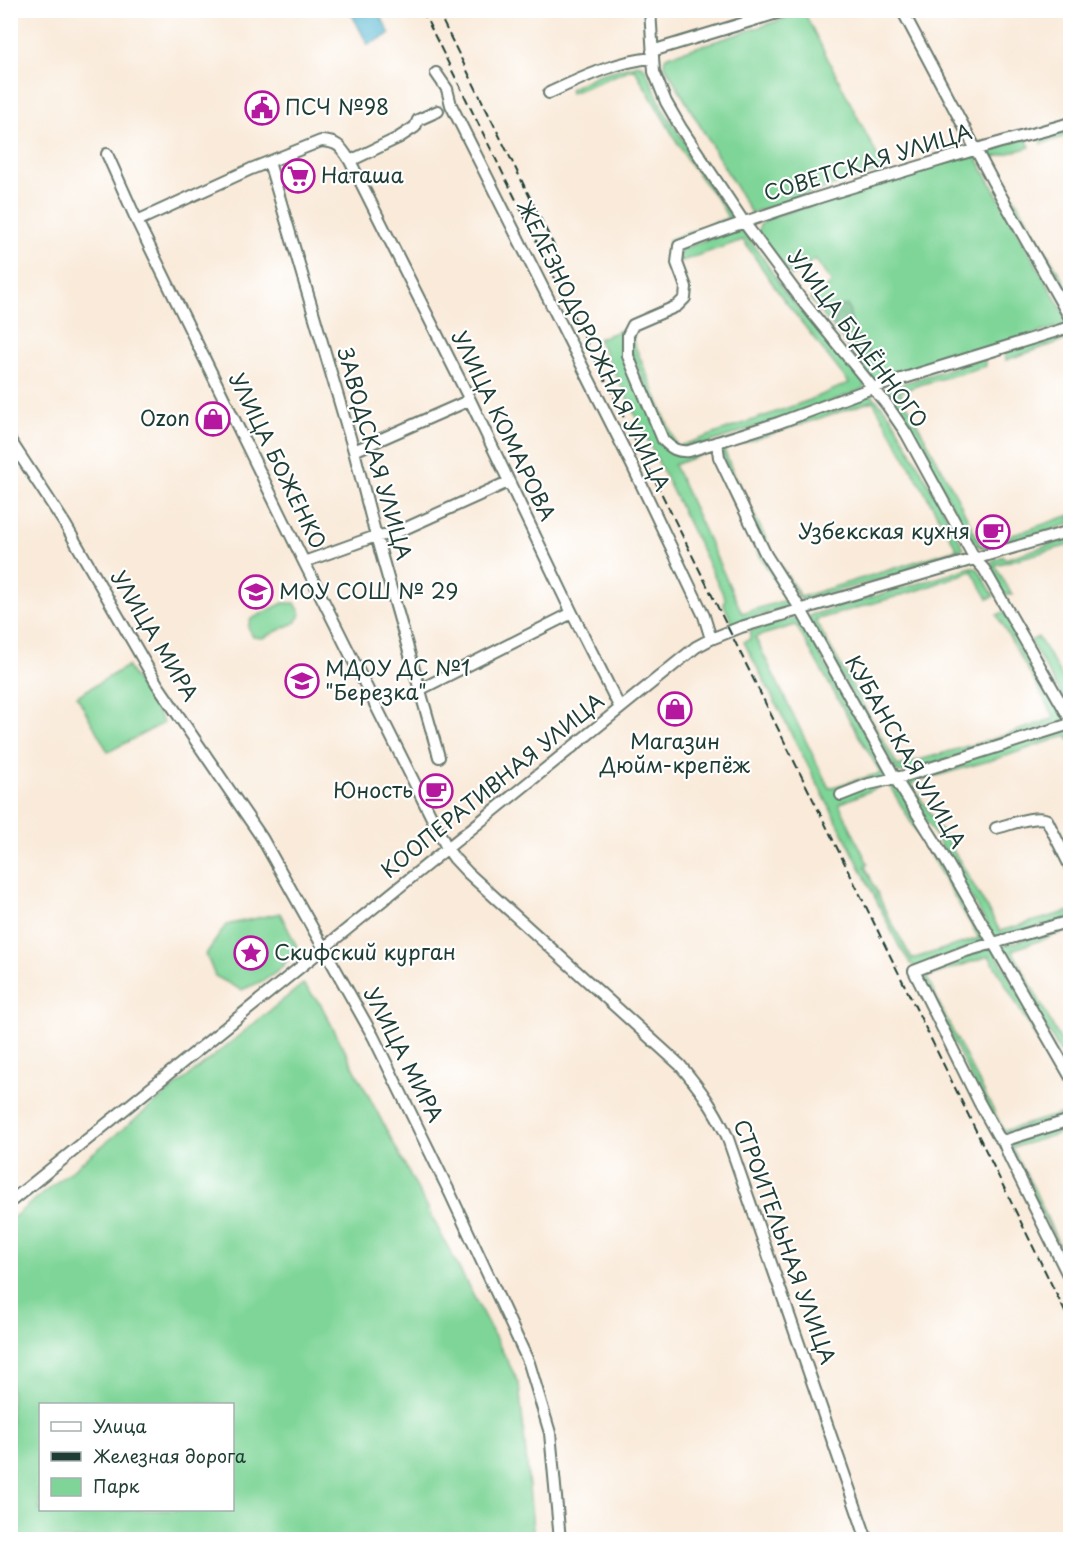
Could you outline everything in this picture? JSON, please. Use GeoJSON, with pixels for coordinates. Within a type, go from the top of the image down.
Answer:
{"type":"FeatureCollection","features":[{"type":"Feature","properties":{"kind":"street","name":"УЛИЦА БУДЁННОГО"},"geometry":{"type":"LineString","coordinates":[[650,10],[654,72],[666,102],[681,128],[743,221],[804,303],[887,405],[906,433],[975,559],[984,569],[1071,719]]}},
{"type":"Feature","properties":{"kind":"street"},"geometry":{"type":"LineString","coordinates":[[549,93],[598,71],[787,10]]}},
{"type":"Feature","properties":{"kind":"street"},"geometry":{"type":"LineString","coordinates":[[902,10],[992,180],[1071,318]]}},
{"type":"Feature","properties":{"kind":"street","name":"ЖЕЛЕЗНОДОРОЖНАЯ УЛИЦА"},"geometry":{"type":"LineString","coordinates":[[436,73],[447,89],[451,105],[632,465],[704,616],[711,639]]}},
{"type":"Feature","properties":{"kind":"street"},"geometry":{"type":"LineString","coordinates":[[350,161],[398,138],[415,127],[418,120],[438,111]]}},
{"type":"Feature","properties":{"kind":"street","name":"СОВЕТСКАЯ УЛИЦА"},"geometry":{"type":"LineString","coordinates":[[679,246],[743,221],[976,149],[1071,123]]}},
{"type":"Feature","properties":{"kind":"street","name":"УЛИЦА КОМАРОВА"},"geometry":{"type":"LineString","coordinates":[[269,162],[321,141],[339,145],[350,161],[621,708]]}},
{"type":"Feature","properties":{"kind":"street","name":"УЛИЦА БОЖЕНКО"},"geometry":{"type":"LineString","coordinates":[[107,154],[137,221],[304,562],[447,848]]}},
{"type":"Feature","properties":{"kind":"street"},"geometry":{"type":"LineString","coordinates":[[137,221],[269,162]]}},
{"type":"Feature","properties":{"kind":"street","name":"ЗАВОДСКАЯ УЛИЦА"},"geometry":{"type":"LineString","coordinates":[[269,162],[354,451],[439,757]]}},
{"type":"Feature","properties":{"kind":"street","name":"ЖЕЛЕЗНОДОРОЖНАЯ УЛИЦА"},"geometry":{"type":"LineString","coordinates":[[679,246],[677,263],[686,287],[685,298],[677,306],[633,325],[628,335],[628,356],[663,440],[671,448],[678,452],[689,451],[717,442]]}},
{"type":"Feature","properties":{"kind":"street"},"geometry":{"type":"LineString","coordinates":[[717,442],[778,423],[872,388],[1071,327]]}},
{"type":"Feature","properties":{"kind":"street"},"geometry":{"type":"LineString","coordinates":[[354,451],[470,400]]}},
{"type":"Feature","properties":{"kind":"street","name":"УЛИЦА МИРА"},"geometry":{"type":"LineString","coordinates":[[10,441],[65,524],[157,684],[262,838],[376,1042],[450,1193],[529,1363],[550,1433],[560,1539]]}},
{"type":"Feature","properties":{"kind":"street","name":"КУБАНСКАЯ УЛИЦА"},"geometry":{"type":"LineString","coordinates":[[717,442],[719,457],[766,555],[801,610],[895,778],[937,845],[1071,1076]]}},
{"type":"Feature","properties":{"kind":"street"},"geometry":{"type":"LineString","coordinates":[[304,562],[376,536],[393,534],[508,482]]}},
{"type":"Feature","properties":{"kind":"street","name":"КООПЕРАТИВНАЯ УЛИЦА"},"geometry":{"type":"LineString","coordinates":[[10,1202],[696,647],[741,627],[1071,531]]}},
{"type":"Feature","properties":{"kind":"street"},"geometry":{"type":"LineString","coordinates":[[419,690],[572,613]]}},
{"type":"Feature","properties":{"kind":"street"},"geometry":{"type":"LineString","coordinates":[[841,795],[869,784],[1071,724]]}},
{"type":"Feature","properties":{"kind":"street"},"geometry":{"type":"LineString","coordinates":[[996,828],[1043,817],[1047,820],[1071,866]]}},
{"type":"Feature","properties":{"kind":"street","name":"СТРОИТЕЛЬНАЯ УЛИЦА"},"geometry":{"type":"LineString","coordinates":[[447,848],[468,873],[680,1065],[716,1112],[727,1136],[867,1539]]}},
{"type":"Feature","properties":{"kind":"street"},"geometry":{"type":"LineString","coordinates":[[1071,921],[966,951],[914,971],[979,1102],[1003,1141],[1071,1279]]}},
{"type":"Feature","properties":{"kind":"street"},"geometry":{"type":"LineString","coordinates":[[1003,1141],[1071,1120]]}},
{"type":"Feature","properties":{"kind":"green space"},"geometry":{"type":"Polygon","coordinates":[[[804,12],[884,169],[751,213],[664,64],[665,58],[804,12]]]}},
{"type":"Feature","properties":{"kind":"green space"},"geometry":{"type":"Polygon","coordinates":[[[637,64],[643,66],[647,72],[663,109],[732,216],[732,221],[686,241],[670,244],[669,240],[728,218],[720,203],[688,161],[634,68],[571,93],[570,89],[597,75],[637,64]]]}},
{"type":"Feature","properties":{"kind":"green space"},"geometry":{"type":"Polygon","coordinates":[[[1070,126],[1070,135],[1041,144],[1040,135],[1070,126]]]}},
{"type":"Feature","properties":{"kind":"green space"},"geometry":{"type":"Polygon","coordinates":[[[1026,138],[1030,147],[992,158],[1070,292],[1070,312],[983,154],[986,150],[1026,138]]]}},
{"type":"Feature","properties":{"kind":"green space"},"geometry":{"type":"Polygon","coordinates":[[[969,155],[976,157],[1067,319],[1067,324],[883,383],[874,380],[863,367],[872,356],[856,334],[847,305],[834,306],[836,317],[834,329],[810,299],[832,283],[815,259],[792,276],[761,240],[758,233],[760,225],[770,218],[969,155]]]}},
{"type":"Feature","properties":{"kind":"green space"},"geometry":{"type":"Polygon","coordinates":[[[733,229],[742,230],[786,294],[865,384],[863,389],[832,401],[693,448],[683,449],[672,446],[663,435],[646,397],[631,350],[634,328],[633,341],[677,447],[810,400],[849,383],[781,296],[743,240],[679,262],[679,250],[733,229]]]}},
{"type":"Feature","properties":{"kind":"green space"},"geometry":{"type":"Polygon","coordinates":[[[847,305],[856,334],[872,356],[863,367],[834,329],[836,317],[832,313],[834,306],[847,305]]]}},
{"type":"Feature","properties":{"kind":"green space"},"geometry":{"type":"Polygon","coordinates":[[[628,329],[626,337],[671,452],[712,447],[792,605],[733,624],[724,605],[725,598],[598,339],[628,329]],[[711,451],[674,465],[742,613],[786,600],[750,539],[711,451]]]}},
{"type":"Feature","properties":{"kind":"green space"},"geometry":{"type":"Polygon","coordinates":[[[1070,332],[1070,349],[1065,340],[1006,360],[1004,352],[1070,332]]]}},
{"type":"Feature","properties":{"kind":"green space"},"geometry":{"type":"Polygon","coordinates":[[[984,358],[986,366],[900,392],[981,546],[1070,515],[1070,524],[989,548],[982,548],[973,543],[910,429],[885,395],[885,389],[984,358]]]}},
{"type":"Feature","properties":{"kind":"green space"},"geometry":{"type":"Polygon","coordinates":[[[871,394],[891,416],[964,548],[958,550],[960,557],[802,601],[774,565],[728,472],[720,447],[724,442],[871,394]],[[873,401],[724,449],[775,557],[801,597],[957,549],[873,401]]]}},
{"type":"Feature","properties":{"kind":"green space"},"geometry":{"type":"Polygon","coordinates":[[[1070,538],[1070,545],[995,565],[1012,595],[1004,594],[991,571],[992,561],[1070,538]]]}},
{"type":"Feature","properties":{"kind":"green space"},"geometry":{"type":"Polygon","coordinates":[[[971,567],[978,569],[994,596],[988,599],[972,571],[919,590],[815,620],[898,766],[993,739],[1055,718],[997,615],[1004,612],[1065,721],[902,773],[897,772],[808,619],[811,615],[971,567]]]}},
{"type":"Feature","properties":{"kind":"green space"},"geometry":{"type":"Polygon","coordinates":[[[283,603],[295,603],[301,614],[296,622],[263,638],[253,637],[248,627],[251,619],[283,603]]]}},
{"type":"Feature","properties":{"kind":"green space"},"geometry":{"type":"Polygon","coordinates":[[[795,618],[801,621],[850,710],[894,780],[987,941],[917,968],[911,964],[899,946],[744,642],[750,639],[750,631],[795,618]],[[796,625],[755,637],[829,788],[881,773],[853,726],[796,625]],[[888,783],[839,804],[868,864],[865,866],[887,914],[912,959],[979,938],[888,783]]]}},
{"type":"Feature","properties":{"kind":"green space"},"geometry":{"type":"Polygon","coordinates":[[[1038,637],[1070,690],[1070,710],[1030,641],[1038,637]]]}},
{"type":"Feature","properties":{"kind":"green space"},"geometry":{"type":"Polygon","coordinates":[[[127,666],[164,723],[108,752],[77,696],[127,666]]]}},
{"type":"Feature","properties":{"kind":"green space"},"geometry":{"type":"Polygon","coordinates":[[[1066,727],[1070,730],[1070,741],[1067,735],[1006,756],[911,783],[1000,931],[1070,911],[1070,918],[995,938],[903,781],[1066,727]]]}},
{"type":"Feature","properties":{"kind":"green space"},"geometry":{"type":"Polygon","coordinates":[[[280,913],[297,947],[279,970],[267,979],[241,990],[215,976],[206,954],[226,925],[280,913]]]}},
{"type":"Feature","properties":{"kind":"green space"},"geometry":{"type":"Polygon","coordinates":[[[1070,925],[1070,930],[1012,950],[1070,1058],[1070,1070],[1002,949],[1003,946],[1070,925]]]}},
{"type":"Feature","properties":{"kind":"green space"},"geometry":{"type":"Polygon","coordinates":[[[992,947],[1070,1082],[1070,1097],[989,956],[927,977],[1004,1131],[1070,1111],[1070,1118],[1005,1138],[999,1133],[922,979],[923,972],[992,947]]]}},
{"type":"Feature","properties":{"kind":"green space"},"geometry":{"type":"Polygon","coordinates":[[[303,984],[321,1005],[519,1383],[534,1539],[11,1539],[11,1219],[303,984]]]}},
{"type":"Feature","properties":{"kind":"green space"},"geometry":{"type":"Polygon","coordinates":[[[1070,1122],[1070,1130],[1012,1148],[1033,1187],[1070,1269],[1009,1149],[1011,1143],[1070,1122]]]}},
{"type":"Feature","properties":{"kind":"water"},"geometry":{"type":"Polygon","coordinates":[[[350,11],[378,11],[390,34],[368,45],[350,11]]]}},
{"type":"Feature","properties":{"kind":"railway"},"geometry":{"type":"LineString","coordinates":[[422,10],[1070,1322]]}},
{"type":"Feature","properties":{"kind":"railway"},"geometry":{"type":"LineString","coordinates":[[437,10],[562,262]]}},
{"type":"Feature","properties":{"kind":"place","name":"ПСЧ №98"},"geometry":{"type":"Point","coordinates":[262,108]}},
{"type":"Feature","properties":{"kind":"place","name":"Наташа"},"geometry":{"type":"Point","coordinates":[298,176]}},
{"type":"Feature","properties":{"kind":"place","name":"Ozon"},"geometry":{"type":"Point","coordinates":[213,419]}},
{"type":"Feature","properties":{"kind":"place","name":"Узбекская кухня"},"geometry":{"type":"Point","coordinates":[993,532]}},
{"type":"Feature","properties":{"kind":"place","name":"МОУ СОШ № 29"},"geometry":{"type":"Point","coordinates":[256,592]}},
{"type":"Feature","properties":{"kind":"place","name":"МДОУ ДС №1 \"Березка\""},"geometry":{"type":"Point","coordinates":[302,681]}},
{"type":"Feature","properties":{"kind":"place","name":"Магазин Дюйм-крепёж"},"geometry":{"type":"Point","coordinates":[675,709]}},
{"type":"Feature","properties":{"kind":"place","name":"Юность"},"geometry":{"type":"Point","coordinates":[436,791]}},
{"type":"Feature","properties":{"kind":"place","name":"Скифский курган"},"geometry":{"type":"Point","coordinates":[251,953]}}]}
